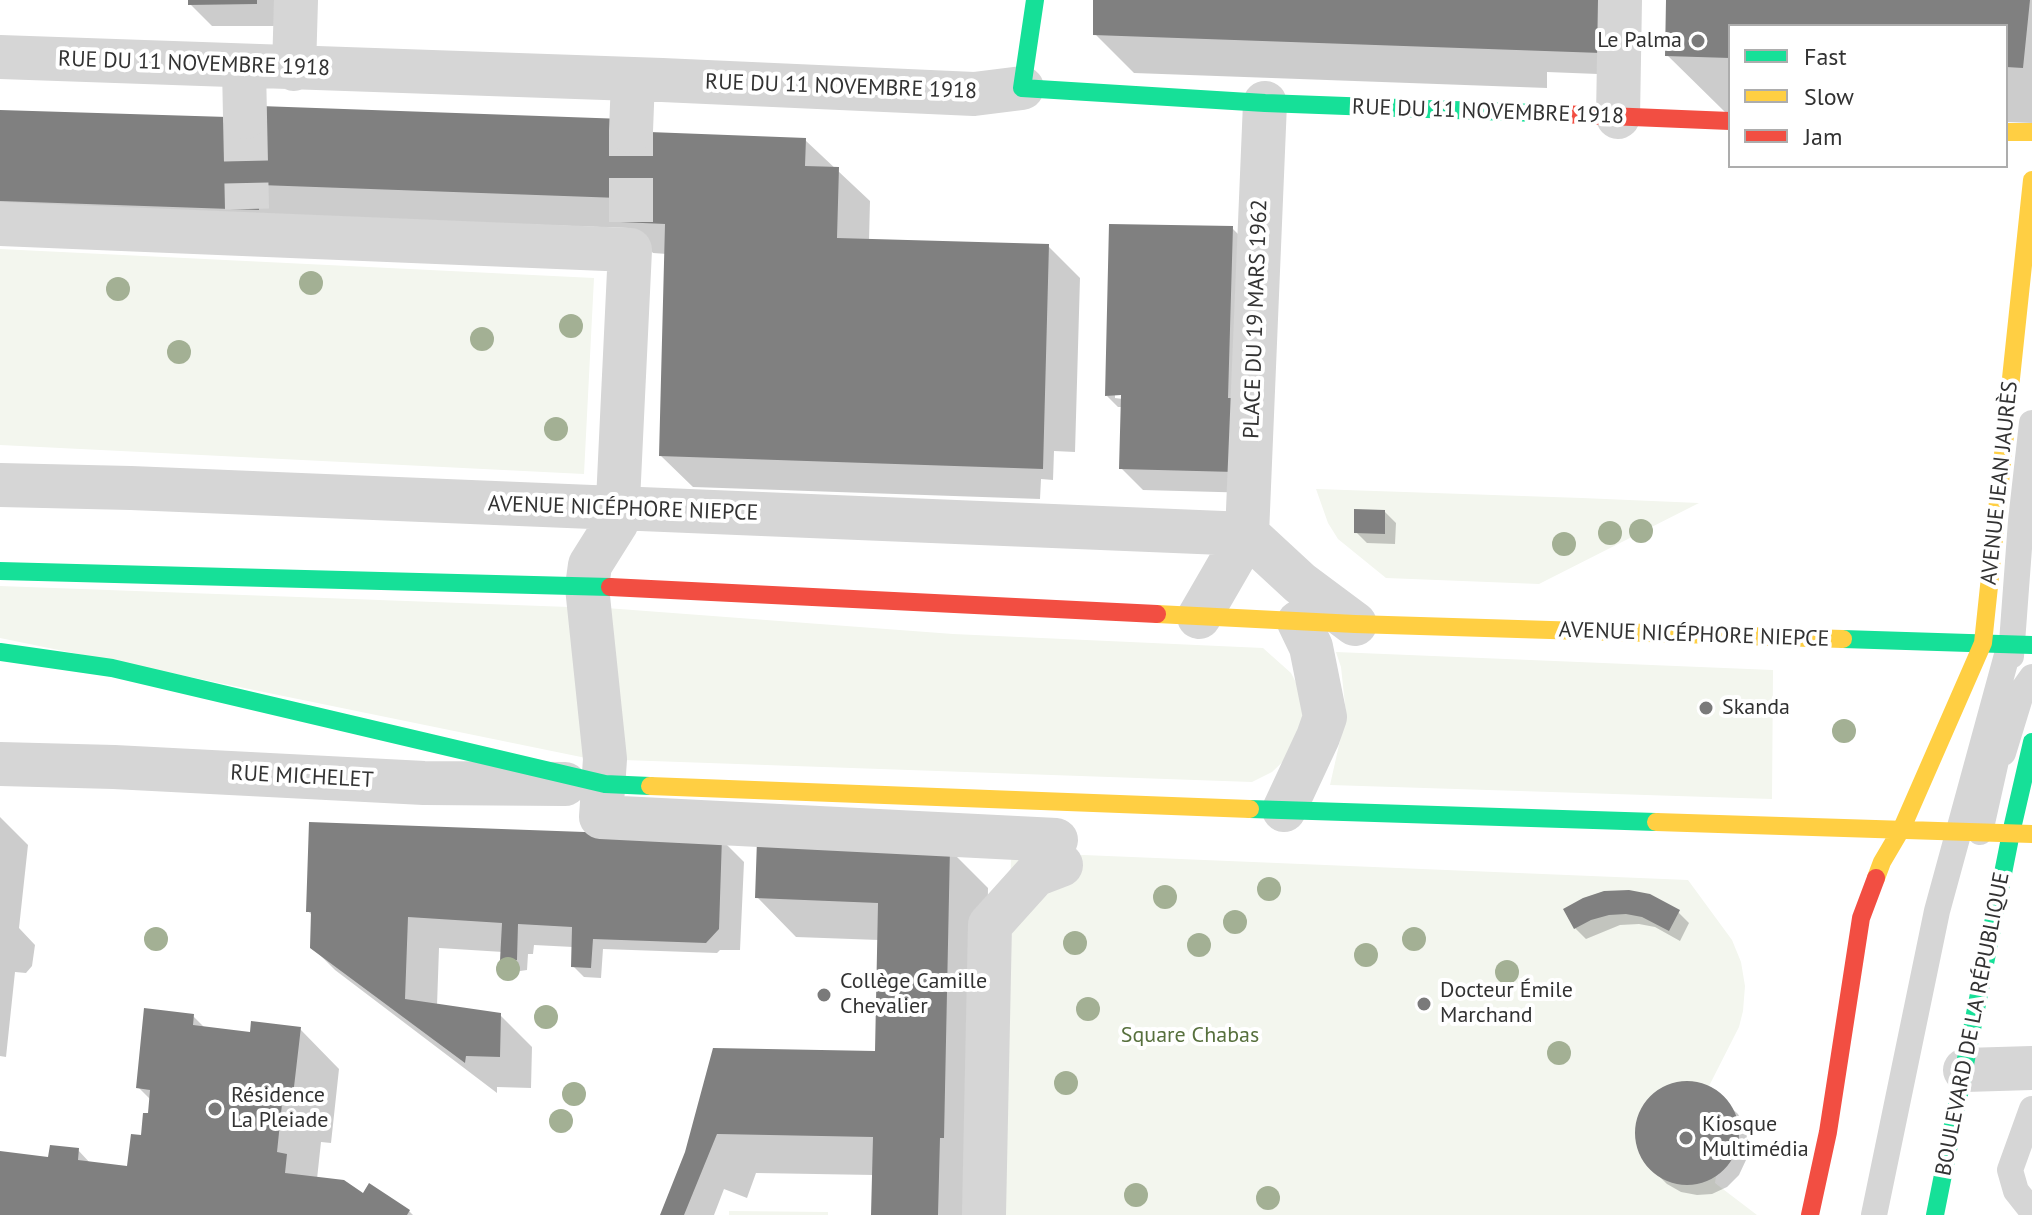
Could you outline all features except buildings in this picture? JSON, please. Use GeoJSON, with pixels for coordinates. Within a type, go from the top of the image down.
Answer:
{"type":"FeatureCollection","features":[{"type":"Feature","properties":{"kind":"main road"},"geometry":{"type":"LineString","coordinates":[[1022,88],[1035,0]]}},
{"type":"Feature","properties":{"kind":"main road","name":"RUE DU 11 NOVEMBRE 1918"},"geometry":{"type":"LineString","coordinates":[[1022,88],[1265,103],[1728,121]]}},
{"type":"Feature","properties":{"kind":"main road"},"geometry":{"type":"LineString","coordinates":[[2008,132],[2032,132]]}},
{"type":"Feature","properties":{"kind":"main road","name":"AVENUE JEAN JAURÈS"},"geometry":{"type":"LineString","coordinates":[[1902,828],[1983,643],[2032,180]]}},
{"type":"Feature","properties":{"kind":"main road","name":"AVENUE NICÉPHORE NIEPCE"},"geometry":{"type":"LineString","coordinates":[[0,571],[587,587],[1299,622],[2021,644]]}},
{"type":"Feature","properties":{"kind":"main road"},"geometry":{"type":"LineString","coordinates":[[0,652],[112,668],[605,784],[2032,834]]}},
{"type":"Feature","properties":{"kind":"main road","name":"BOULEVARD DE LA RÉPUBLIQUE"},"geometry":{"type":"LineString","coordinates":[[1935,1215],[2032,742]]}},
{"type":"Feature","properties":{"kind":"main road"},"geometry":{"type":"LineString","coordinates":[[1810,1215],[1830,1118],[1861,918],[1882,862],[1902,828]]}},
{"type":"Feature","properties":{"kind":"street"},"geometry":{"type":"LineString","coordinates":[[294,69],[296,0]]}},
{"type":"Feature","properties":{"kind":"street"},"geometry":{"type":"LineString","coordinates":[[1618,117],[1620,0]]}},
{"type":"Feature","properties":{"kind":"street","name":"RUE DU 11 NOVEMBRE 1918"},"geometry":{"type":"LineString","coordinates":[[0,57],[974,94],[1022,88]]}},
{"type":"Feature","properties":{"kind":"street"},"geometry":{"type":"LineString","coordinates":[[244,67],[245,117]]}},
{"type":"Feature","properties":{"kind":"street"},"geometry":{"type":"LineString","coordinates":[[631,131],[633,79]]}},
{"type":"Feature","properties":{"kind":"street","name":"PLACE DU 19 MARS 1962"},"geometry":{"type":"LineString","coordinates":[[1247,534],[1265,103]]}},
{"type":"Feature","properties":{"kind":"street"},"geometry":{"type":"LineString","coordinates":[[0,224],[247,222],[631,236],[619,509],[617,522],[590,565],[587,587],[605,759],[601,817],[1058,853],[990,925],[984,1215]]}},
{"type":"Feature","properties":{"kind":"street","name":"AVENUE NICÉPHORE NIEPCE"},"geometry":{"type":"LineString","coordinates":[[0,485],[1247,534]]}},
{"type":"Feature","properties":{"kind":"street"},"geometry":{"type":"LineString","coordinates":[[1199,617],[1247,534],[1300,583],[1355,624]]}},
{"type":"Feature","properties":{"kind":"street"},"geometry":{"type":"LineString","coordinates":[[1284,810],[1325,717],[1311,647],[1299,622]]}},
{"type":"Feature","properties":{"kind":"street","name":"RUE MICHELET"},"geometry":{"type":"LineString","coordinates":[[0,764],[424,783],[605,784]]}},
{"type":"Feature","properties":{"kind":"street"},"geometry":{"type":"LineString","coordinates":[[1965,1070],[2032,1068]]}},
{"type":"Feature","properties":{"kind":"lane","name":"AVENUE JEAN JAURÈS"},"geometry":{"type":"LineString","coordinates":[[1969,831],[2021,644],[2032,423]]}},
{"type":"Feature","properties":{"kind":"lane"},"geometry":{"type":"LineString","coordinates":[[1874,1215],[1937,911],[2022,691],[2032,677]]}},
{"type":"Feature","properties":{"kind":"lane"},"geometry":{"type":"LineString","coordinates":[[2032,1109],[2010,1170],[2016,1191],[2032,1211]]}},
{"type":"Feature","properties":{"kind":"green space"},"geometry":{"type":"Polygon","coordinates":[[[0,249],[594,278],[584,474],[0,445],[0,249]]]}},
{"type":"Feature","properties":{"kind":"green space"},"geometry":{"type":"Polygon","coordinates":[[[1316,489],[1699,503],[1539,584],[1386,578],[1338,539],[1328,523],[1316,489]]]}},
{"type":"Feature","properties":{"kind":"green space"},"geometry":{"type":"Polygon","coordinates":[[[0,586],[569,607],[586,758],[0,638],[0,586]]]}},
{"type":"Feature","properties":{"kind":"green space"},"geometry":{"type":"Polygon","coordinates":[[[606,608],[953,634],[1263,648],[1291,673],[1303,696],[1304,716],[1294,751],[1272,772],[1252,782],[623,760],[606,608]]]}},
{"type":"Feature","properties":{"kind":"green space"},"geometry":{"type":"Polygon","coordinates":[[[1336,652],[1773,670],[1772,799],[1330,785],[1346,714],[1341,667],[1336,652]]]}},
{"type":"Feature","properties":{"kind":"green space","name":"Square Chabas"},"geometry":{"type":"Polygon","coordinates":[[[1011,852],[1688,880],[1732,940],[1741,962],[1745,986],[1739,1027],[1709,1086],[1727,1100],[1739,1132],[1736,1148],[1728,1164],[1716,1176],[1715,1183],[1757,1215],[1005,1215],[1011,852]]]}},
{"type":"Feature","properties":{"kind":"green space"},"geometry":{"type":"Polygon","coordinates":[[[729,1211],[828,1212],[828,1215],[729,1215],[729,1211]]]}},
{"type":"Feature","properties":{"kind":"tunnel"},"geometry":{"type":"LineString","coordinates":[[245,117],[247,209]]}},
{"type":"Feature","properties":{"kind":"tunnel"},"geometry":{"type":"LineString","coordinates":[[631,131],[631,222]]}},
{"type":"Feature","properties":{"kind":"traffic: fast"},"geometry":{"type":"LineString","coordinates":[[1035,0],[1022,88],[1265,103],[1535,113]]}},
{"type":"Feature","properties":{"kind":"traffic: fast"},"geometry":{"type":"LineString","coordinates":[[0,571],[610,587]]}},
{"type":"Feature","properties":{"kind":"traffic: fast"},"geometry":{"type":"LineString","coordinates":[[1843,639],[2032,645]]}},
{"type":"Feature","properties":{"kind":"traffic: fast"},"geometry":{"type":"LineString","coordinates":[[0,652],[112,668],[605,784],[650,786]]}},
{"type":"Feature","properties":{"kind":"traffic: fast"},"geometry":{"type":"LineString","coordinates":[[1935,1215],[2032,742]]}},
{"type":"Feature","properties":{"kind":"traffic: fast"},"geometry":{"type":"LineString","coordinates":[[1250,809],[1656,822]]}},
{"type":"Feature","properties":{"kind":"traffic: slow"},"geometry":{"type":"LineString","coordinates":[[2008,132],[2032,132]]}},
{"type":"Feature","properties":{"kind":"traffic: slow"},"geometry":{"type":"LineString","coordinates":[[1876,878],[1902,828],[1983,643],[2032,180]]}},
{"type":"Feature","properties":{"kind":"traffic: slow"},"geometry":{"type":"LineString","coordinates":[[1157,614],[1355,624],[1843,639]]}},
{"type":"Feature","properties":{"kind":"traffic: slow"},"geometry":{"type":"LineString","coordinates":[[650,786],[1250,809]]}},
{"type":"Feature","properties":{"kind":"traffic: slow"},"geometry":{"type":"LineString","coordinates":[[1656,822],[2032,834]]}},
{"type":"Feature","properties":{"kind":"traffic: jam"},"geometry":{"type":"LineString","coordinates":[[1535,113],[1728,121]]}},
{"type":"Feature","properties":{"kind":"traffic: jam"},"geometry":{"type":"LineString","coordinates":[[610,587],[1157,614]]}},
{"type":"Feature","properties":{"kind":"traffic: jam"},"geometry":{"type":"LineString","coordinates":[[1810,1215],[1828,1132],[1861,918],[1876,878]]}},
{"type":"Feature","properties":{"kind":"place","name":"Le Palma"},"geometry":{"type":"Point","coordinates":[1698,41]}},
{"type":"Feature","properties":{"kind":"place","name":"Skanda"},"geometry":{"type":"Point","coordinates":[1706,708]}},
{"type":"Feature","properties":{"kind":"place","name":"Collège Camille Chevalier"},"geometry":{"type":"Point","coordinates":[824,995]}},
{"type":"Feature","properties":{"kind":"place","name":"Docteur Émile Marchand"},"geometry":{"type":"Point","coordinates":[1424,1004]}},
{"type":"Feature","properties":{"kind":"place","name":"Résidence La Pleiade"},"geometry":{"type":"Point","coordinates":[215,1109]}},
{"type":"Feature","properties":{"kind":"place","name":"Kiosque Multimédia"},"geometry":{"type":"Point","coordinates":[1686,1138]}}]}
